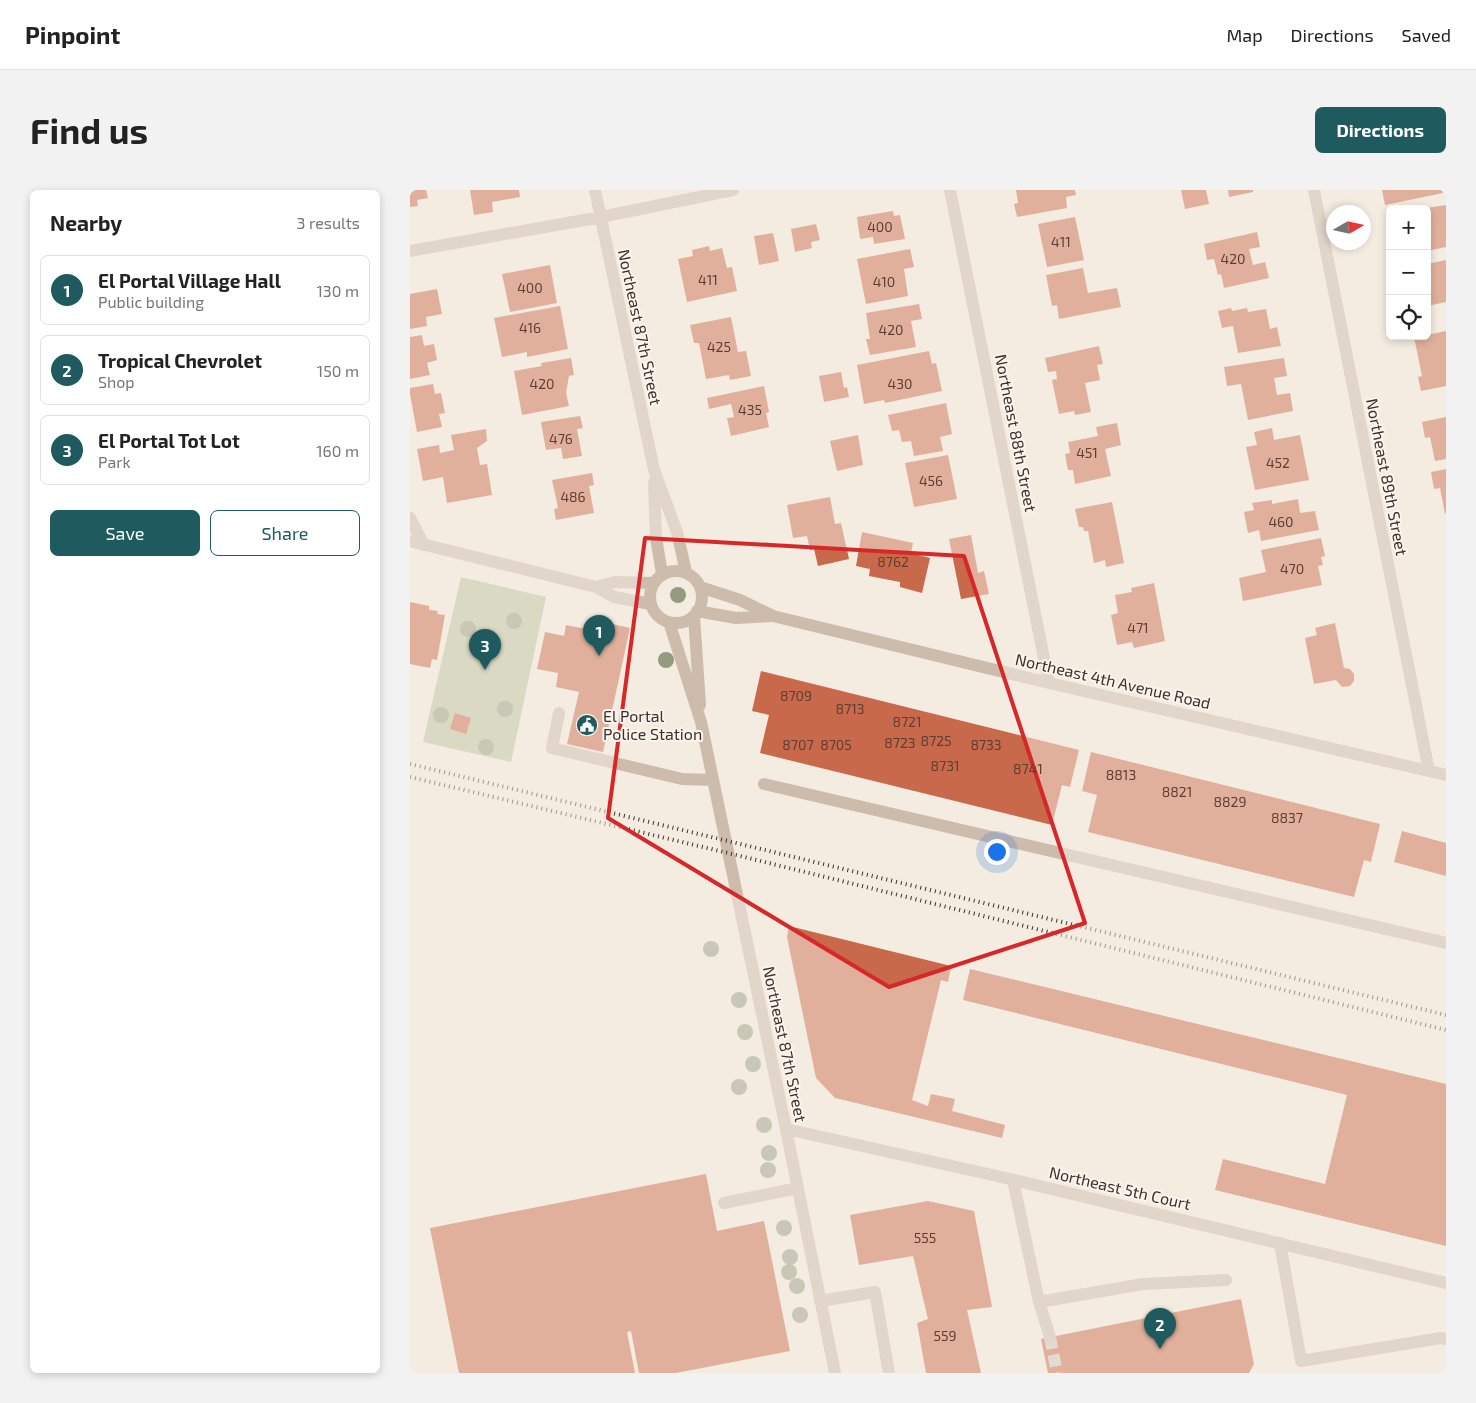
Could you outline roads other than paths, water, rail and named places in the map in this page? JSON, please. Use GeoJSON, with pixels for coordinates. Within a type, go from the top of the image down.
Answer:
{"type":"FeatureCollection","features":[{"type":"Feature","properties":{"kind":"street","name":"Northeast 87th Street"},"geometry":{"type":"LineString","coordinates":[[596,190],[654,470],[677,532],[686,572]]}},
{"type":"Feature","properties":{"kind":"street"},"geometry":{"type":"LineString","coordinates":[[410,251],[601,217],[733,190]]}},
{"type":"Feature","properties":{"kind":"street","name":"Northeast 88th Street"},"geometry":{"type":"LineString","coordinates":[[950,190],[1049,683]]}},
{"type":"Feature","properties":{"kind":"street","name":"Northeast 89th Street"},"geometry":{"type":"LineString","coordinates":[[1314,190],[1429,771]]}},
{"type":"Feature","properties":{"kind":"street","name":"Northeast 87th Street"},"geometry":{"type":"LineString","coordinates":[[654,470],[658,578]]}},
{"type":"Feature","properties":{"kind":"street"},"geometry":{"type":"LineString","coordinates":[[410,518],[424,544]]}},
{"type":"Feature","properties":{"kind":"street"},"geometry":{"type":"LineString","coordinates":[[410,541],[596,587],[614,597],[650,604]]}},
{"type":"Feature","properties":{"kind":"street"},"geometry":{"type":"LineString","coordinates":[[596,587],[615,582],[658,578],[674,570],[686,572],[697,581],[702,595],[701,604],[696,614],[682,622],[669,622],[658,616],[650,604],[649,597],[658,578]]}},
{"type":"Feature","properties":{"kind":"street","name":"Northeast 4th Avenue Road"},"geometry":{"type":"LineString","coordinates":[[700,587],[740,600],[774,616],[1049,683],[1446,775]]}},
{"type":"Feature","properties":{"kind":"street","name":"Northeast 87th Street"},"geometry":{"type":"LineString","coordinates":[[696,614],[701,722]]}},
{"type":"Feature","properties":{"kind":"street","name":"Northeast 4th Avenue Road"},"geometry":{"type":"LineString","coordinates":[[696,614],[736,618],[774,616]]}},
{"type":"Feature","properties":{"kind":"street","name":"Northeast 87th Street"},"geometry":{"type":"LineString","coordinates":[[669,622],[701,722],[835,1373]]}},
{"type":"Feature","properties":{"kind":"street"},"geometry":{"type":"LineString","coordinates":[[559,713],[552,748],[682,779],[713,780]]}},
{"type":"Feature","properties":{"kind":"street"},"geometry":{"type":"LineString","coordinates":[[1429,771],[1446,766]]}},
{"type":"Feature","properties":{"kind":"street"},"geometry":{"type":"LineString","coordinates":[[764,784],[1446,943]]}},
{"type":"Feature","properties":{"kind":"street","name":"Northeast 5th Court"},"geometry":{"type":"LineString","coordinates":[[786,1129],[1013,1180],[1446,1283]]}},
{"type":"Feature","properties":{"kind":"street"},"geometry":{"type":"LineString","coordinates":[[1013,1180],[1040,1302],[1050,1337]]}},
{"type":"Feature","properties":{"kind":"street"},"geometry":{"type":"LineString","coordinates":[[724,1203],[798,1188]]}},
{"type":"Feature","properties":{"kind":"street"},"geometry":{"type":"LineString","coordinates":[[1280,1243],[1302,1367],[1441,1338],[1446,1339]]}},
{"type":"Feature","properties":{"kind":"street"},"geometry":{"type":"LineString","coordinates":[[1040,1302],[1142,1284],[1226,1280]]}},
{"type":"Feature","properties":{"kind":"street"},"geometry":{"type":"LineString","coordinates":[[820,1301],[875,1292],[890,1373]]}},
{"type":"Feature","properties":{"kind":"tunnel"},"geometry":{"type":"LineString","coordinates":[[1050,1337],[1057,1373]]}},
{"type":"Feature","properties":{"kind":"railway"},"geometry":{"type":"LineString","coordinates":[[410,764],[1446,1015]]}},
{"type":"Feature","properties":{"kind":"railway"},"geometry":{"type":"LineString","coordinates":[[410,777],[728,853],[1446,1030]]}},
{"type":"Feature","properties":{"kind":"place","name":"El Portal Village Hall"},"geometry":{"type":"Point","coordinates":[599,656]}},
{"type":"Feature","properties":{"kind":"place","name":"El Portal Tot Lot"},"geometry":{"type":"Point","coordinates":[485,670]}},
{"type":"Feature","properties":{"kind":"place","name":"El Portal Police Station"},"geometry":{"type":"Point","coordinates":[587,725]}},
{"type":"Feature","properties":{"kind":"place","name":"Tropical Chevrolet"},"geometry":{"type":"Point","coordinates":[1160,1349]}}]}
